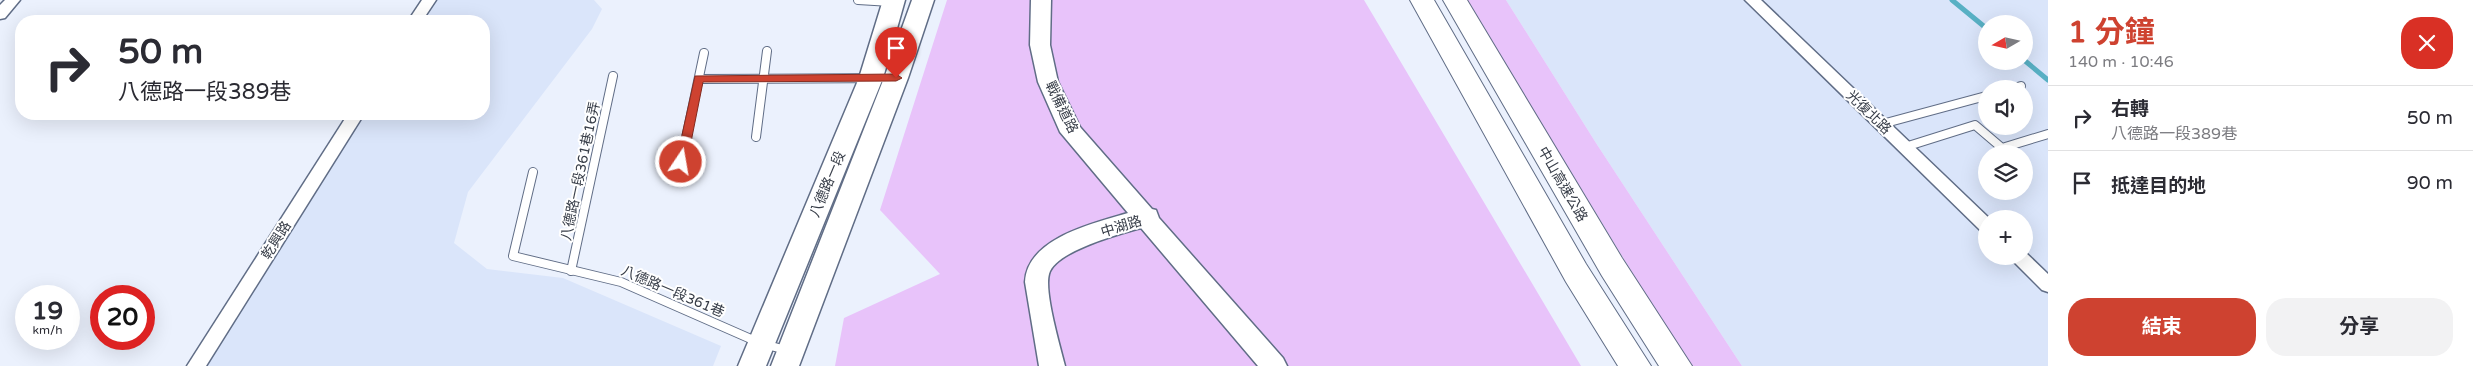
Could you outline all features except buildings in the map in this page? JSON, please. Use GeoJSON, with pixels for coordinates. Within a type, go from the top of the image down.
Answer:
{"type":"FeatureCollection","features":[{"type":"Feature","properties":{"kind":"highway"},"geometry":{"type":"LineString","coordinates":[[1422,0],[1576,273],[1635,366]]}},
{"type":"Feature","properties":{"kind":"highway","name":"中山高速公路"},"geometry":{"type":"LineString","coordinates":[[1455,0],[1612,267],[1676,366]]}},
{"type":"Feature","properties":{"kind":"main road","name":"八德路一段"},"geometry":{"type":"LineString","coordinates":[[788,359],[896,78],[923,0]]}},
{"type":"Feature","properties":{"kind":"main road","name":"八德路一段"},"geometry":{"type":"LineString","coordinates":[[756,355],[871,78],[893,1]]}},
{"type":"Feature","properties":{"kind":"street"},"geometry":{"type":"LineString","coordinates":[[0,14],[13,0]]}},
{"type":"Feature","properties":{"kind":"street"},"geometry":{"type":"LineString","coordinates":[[419,15],[429,0]]}},
{"type":"Feature","properties":{"kind":"street","name":"戰備道路"},"geometry":{"type":"LineString","coordinates":[[1041,0],[1040,45],[1048,82],[1071,132],[1148,217]]}},
{"type":"Feature","properties":{"kind":"street","name":"光復北路"},"geometry":{"type":"LineString","coordinates":[[1752,0],[1978,217]]}},
{"type":"Feature","properties":{"kind":"street","name":"乾興路"},"geometry":{"type":"LineString","coordinates":[[196,366],[352,120]]}},
{"type":"Feature","properties":{"kind":"street","name":"中湖路"},"geometry":{"type":"LineString","coordinates":[[1052,366],[1039,299],[1038,274],[1041,268],[1049,256],[1070,244],[1148,217],[1274,366]]}},
{"type":"Feature","properties":{"kind":"street"},"geometry":{"type":"LineString","coordinates":[[2028,265],[2048,285]]}},
{"type":"Feature","properties":{"kind":"lane"},"geometry":{"type":"LineString","coordinates":[[858,0],[893,1]]}},
{"type":"Feature","properties":{"kind":"lane"},"geometry":{"type":"LineString","coordinates":[[756,137],[767,51]]}},
{"type":"Feature","properties":{"kind":"lane"},"geometry":{"type":"LineString","coordinates":[[681,162],[704,53]]}},
{"type":"Feature","properties":{"kind":"lane","name":"八德路一段361巷16弄"},"geometry":{"type":"LineString","coordinates":[[571,271],[613,76]]}},
{"type":"Feature","properties":{"kind":"lane"},"geometry":{"type":"LineString","coordinates":[[698,78],[896,78]]}},
{"type":"Feature","properties":{"kind":"lane"},"geometry":{"type":"LineString","coordinates":[[1882,124],[1978,98]]}},
{"type":"Feature","properties":{"kind":"lane"},"geometry":{"type":"LineString","coordinates":[[1905,147],[1975,125],[2002,148],[2048,134]]}},
{"type":"Feature","properties":{"kind":"lane","name":"八德路一段361巷"},"geometry":{"type":"LineString","coordinates":[[533,172],[513,256],[622,282],[756,355],[788,359]]}},
{"type":"Feature","properties":{"kind":"shaded area"},"geometry":{"type":"Polygon","coordinates":[[[433,0],[594,0],[602,9],[592,29],[468,192],[454,243],[487,269],[563,278],[721,346],[713,366],[204,366],[357,120],[490,120],[490,15],[423,15],[433,0]]]}},
{"type":"Feature","properties":{"kind":"shaded area"},"geometry":{"type":"Polygon","coordinates":[[[947,0],[1364,0],[1581,366],[835,366],[844,318],[940,274],[880,210],[947,0]]]}},
{"type":"Feature","properties":{"kind":"shaded area"},"geometry":{"type":"Polygon","coordinates":[[[1466,0],[1506,0],[1596,143],[1742,366],[1689,366],[1466,0]]]}},
{"type":"Feature","properties":{"kind":"shaded area"},"geometry":{"type":"Polygon","coordinates":[[[1506,0],[2048,0],[2048,366],[1742,366],[1596,143],[1506,0]]]}},
{"type":"Feature","properties":{"kind":"waterway"},"geometry":{"type":"LineString","coordinates":[[1952,0],[1978,21]]}},
{"type":"Feature","properties":{"kind":"waterway"},"geometry":{"type":"LineString","coordinates":[[2033,68],[2048,80]]}},
{"type":"Feature","properties":{"kind":"route"},"geometry":{"type":"LineString","coordinates":[[681,162],[698,78],[896,78]]}}]}
